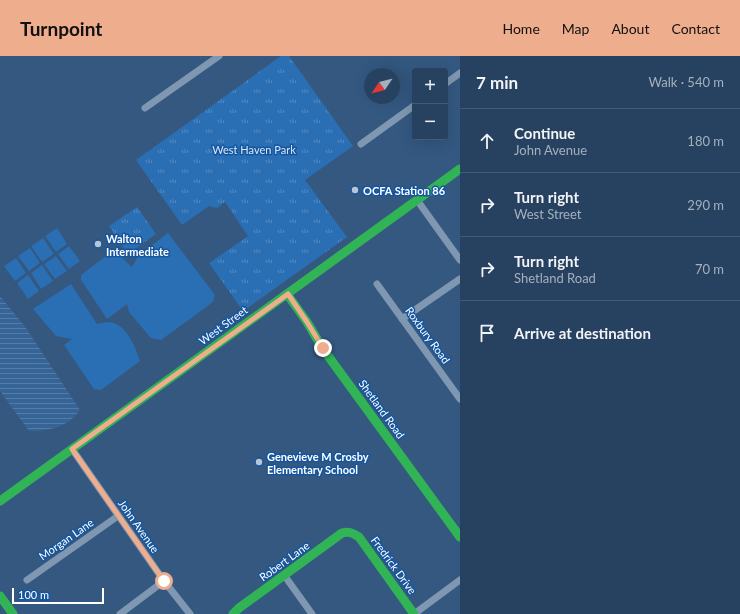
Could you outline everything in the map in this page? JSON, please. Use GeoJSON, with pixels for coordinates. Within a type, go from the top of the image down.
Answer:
{"type":"FeatureCollection","features":[{"type":"Feature","properties":{"kind":"main road","name":"West Street"},"geometry":{"type":"LineString","coordinates":[[0,500],[460,169]]}},
{"type":"Feature","properties":{"kind":"main road","name":"Shetland Road"},"geometry":{"type":"LineString","coordinates":[[288,294],[323,348],[460,538]]}},
{"type":"Feature","properties":{"kind":"main road","name":"Robert Lane"},"geometry":{"type":"LineString","coordinates":[[233,614],[238,608],[342,534],[351,532]]}},
{"type":"Feature","properties":{"kind":"main road","name":"Fredrick Drive"},"geometry":{"type":"LineString","coordinates":[[351,532],[359,537],[414,614]]}},
{"type":"Feature","properties":{"kind":"main road"},"geometry":{"type":"LineString","coordinates":[[0,596],[13,614]]}},
{"type":"Feature","properties":{"kind":"street"},"geometry":{"type":"LineString","coordinates":[[145,108],[219,56]]}},
{"type":"Feature","properties":{"kind":"street"},"geometry":{"type":"LineString","coordinates":[[448,82],[460,73]]}},
{"type":"Feature","properties":{"kind":"street"},"geometry":{"type":"LineString","coordinates":[[361,144],[412,108]]}},
{"type":"Feature","properties":{"kind":"street"},"geometry":{"type":"LineString","coordinates":[[417,200],[460,260]]}},
{"type":"Feature","properties":{"kind":"street"},"geometry":{"type":"LineString","coordinates":[[402,319],[460,279]]}},
{"type":"Feature","properties":{"kind":"street","name":"Roxbury Road"},"geometry":{"type":"LineString","coordinates":[[377,284],[460,399]]}},
{"type":"Feature","properties":{"kind":"street","name":"John Avenue"},"geometry":{"type":"LineString","coordinates":[[72,449],[164,581],[190,614]]}},
{"type":"Feature","properties":{"kind":"street","name":"Morgan Lane"},"geometry":{"type":"LineString","coordinates":[[27,580],[118,516]]}},
{"type":"Feature","properties":{"kind":"street"},"geometry":{"type":"LineString","coordinates":[[284,575],[312,614]]}},
{"type":"Feature","properties":{"kind":"street"},"geometry":{"type":"LineString","coordinates":[[414,614],[460,580]]}},
{"type":"Feature","properties":{"kind":"street"},"geometry":{"type":"LineString","coordinates":[[120,614],[164,581]]}},
{"type":"Feature","properties":{"kind":"green space","name":"West Haven Park"},"geometry":{"type":"Polygon","coordinates":[[[281,56],[289,56],[353,146],[305,180],[347,237],[243,311],[209,263],[248,236],[225,202],[217,208],[209,206],[182,225],[136,160],[281,56]]]}},
{"type":"Feature","properties":{"kind":"green space"},"geometry":{"type":"Polygon","coordinates":[[[137,207],[156,234],[128,254],[109,226],[137,207]]]}},
{"type":"Feature","properties":{"kind":"green space"},"geometry":{"type":"Polygon","coordinates":[[[57,228],[67,244],[56,252],[45,236],[57,228]]]}},
{"type":"Feature","properties":{"kind":"green space"},"geometry":{"type":"Polygon","coordinates":[[[168,233],[215,295],[213,302],[161,340],[151,338],[129,312],[127,304],[107,319],[81,280],[81,275],[114,250],[132,267],[138,256],[168,233]]]}},
{"type":"Feature","properties":{"kind":"green space"},"geometry":{"type":"Polygon","coordinates":[[[43,238],[54,254],[42,262],[31,246],[43,238]]]}},
{"type":"Feature","properties":{"kind":"green space"},"geometry":{"type":"Polygon","coordinates":[[[69,246],[80,261],[69,269],[58,254],[69,246]]]}},
{"type":"Feature","properties":{"kind":"green space"},"geometry":{"type":"Polygon","coordinates":[[[30,248],[40,263],[29,271],[18,256],[30,248]]]}},
{"type":"Feature","properties":{"kind":"green space"},"geometry":{"type":"Polygon","coordinates":[[[56,256],[67,271],[55,279],[44,264],[56,256]]]}},
{"type":"Feature","properties":{"kind":"green space"},"geometry":{"type":"Polygon","coordinates":[[[16,258],[26,273],[15,281],[4,266],[16,258]]]}},
{"type":"Feature","properties":{"kind":"green space"},"geometry":{"type":"Polygon","coordinates":[[[42,265],[53,281],[41,289],[31,273],[42,265]]]}},
{"type":"Feature","properties":{"kind":"green space"},"geometry":{"type":"Polygon","coordinates":[[[28,275],[39,291],[28,299],[17,283],[28,275]]]}},
{"type":"Feature","properties":{"kind":"green space"},"geometry":{"type":"Polygon","coordinates":[[[71,284],[97,324],[110,322],[121,327],[126,332],[136,349],[140,361],[101,390],[94,389],[64,345],[72,339],[56,336],[33,309],[71,284]]]}},
{"type":"Feature","properties":{"kind":"shaded area"},"geometry":{"type":"Polygon","coordinates":[[[0,296],[26,328],[80,410],[70,420],[58,427],[29,431],[0,391],[0,296]]]}},
{"type":"Feature","properties":{"kind":"traffic: fast"},"geometry":{"type":"LineString","coordinates":[[0,501],[460,169]]}},
{"type":"Feature","properties":{"kind":"traffic: fast"},"geometry":{"type":"LineString","coordinates":[[287,294],[307,322],[323,349],[460,537]]}},
{"type":"Feature","properties":{"kind":"traffic: fast"},"geometry":{"type":"LineString","coordinates":[[233,614],[239,608],[342,533],[347,532],[353,533],[359,537],[414,614]]}},
{"type":"Feature","properties":{"kind":"traffic: fast"},"geometry":{"type":"LineString","coordinates":[[0,596],[13,614]]}},
{"type":"Feature","properties":{"kind":"place","name":"OCFA Station 86"},"geometry":{"type":"Point","coordinates":[355,190]}},
{"type":"Feature","properties":{"kind":"place","name":"Walton Intermediate"},"geometry":{"type":"Point","coordinates":[98,244]}},
{"type":"Feature","properties":{"kind":"place","name":"Genevieve M Crosby Elementary School"},"geometry":{"type":"Point","coordinates":[259,462]}},
{"type":"Feature","properties":{"kind":"route"},"geometry":{"type":"LineString","coordinates":[[164,581],[72,449],[288,294],[323,348]]}}]}
